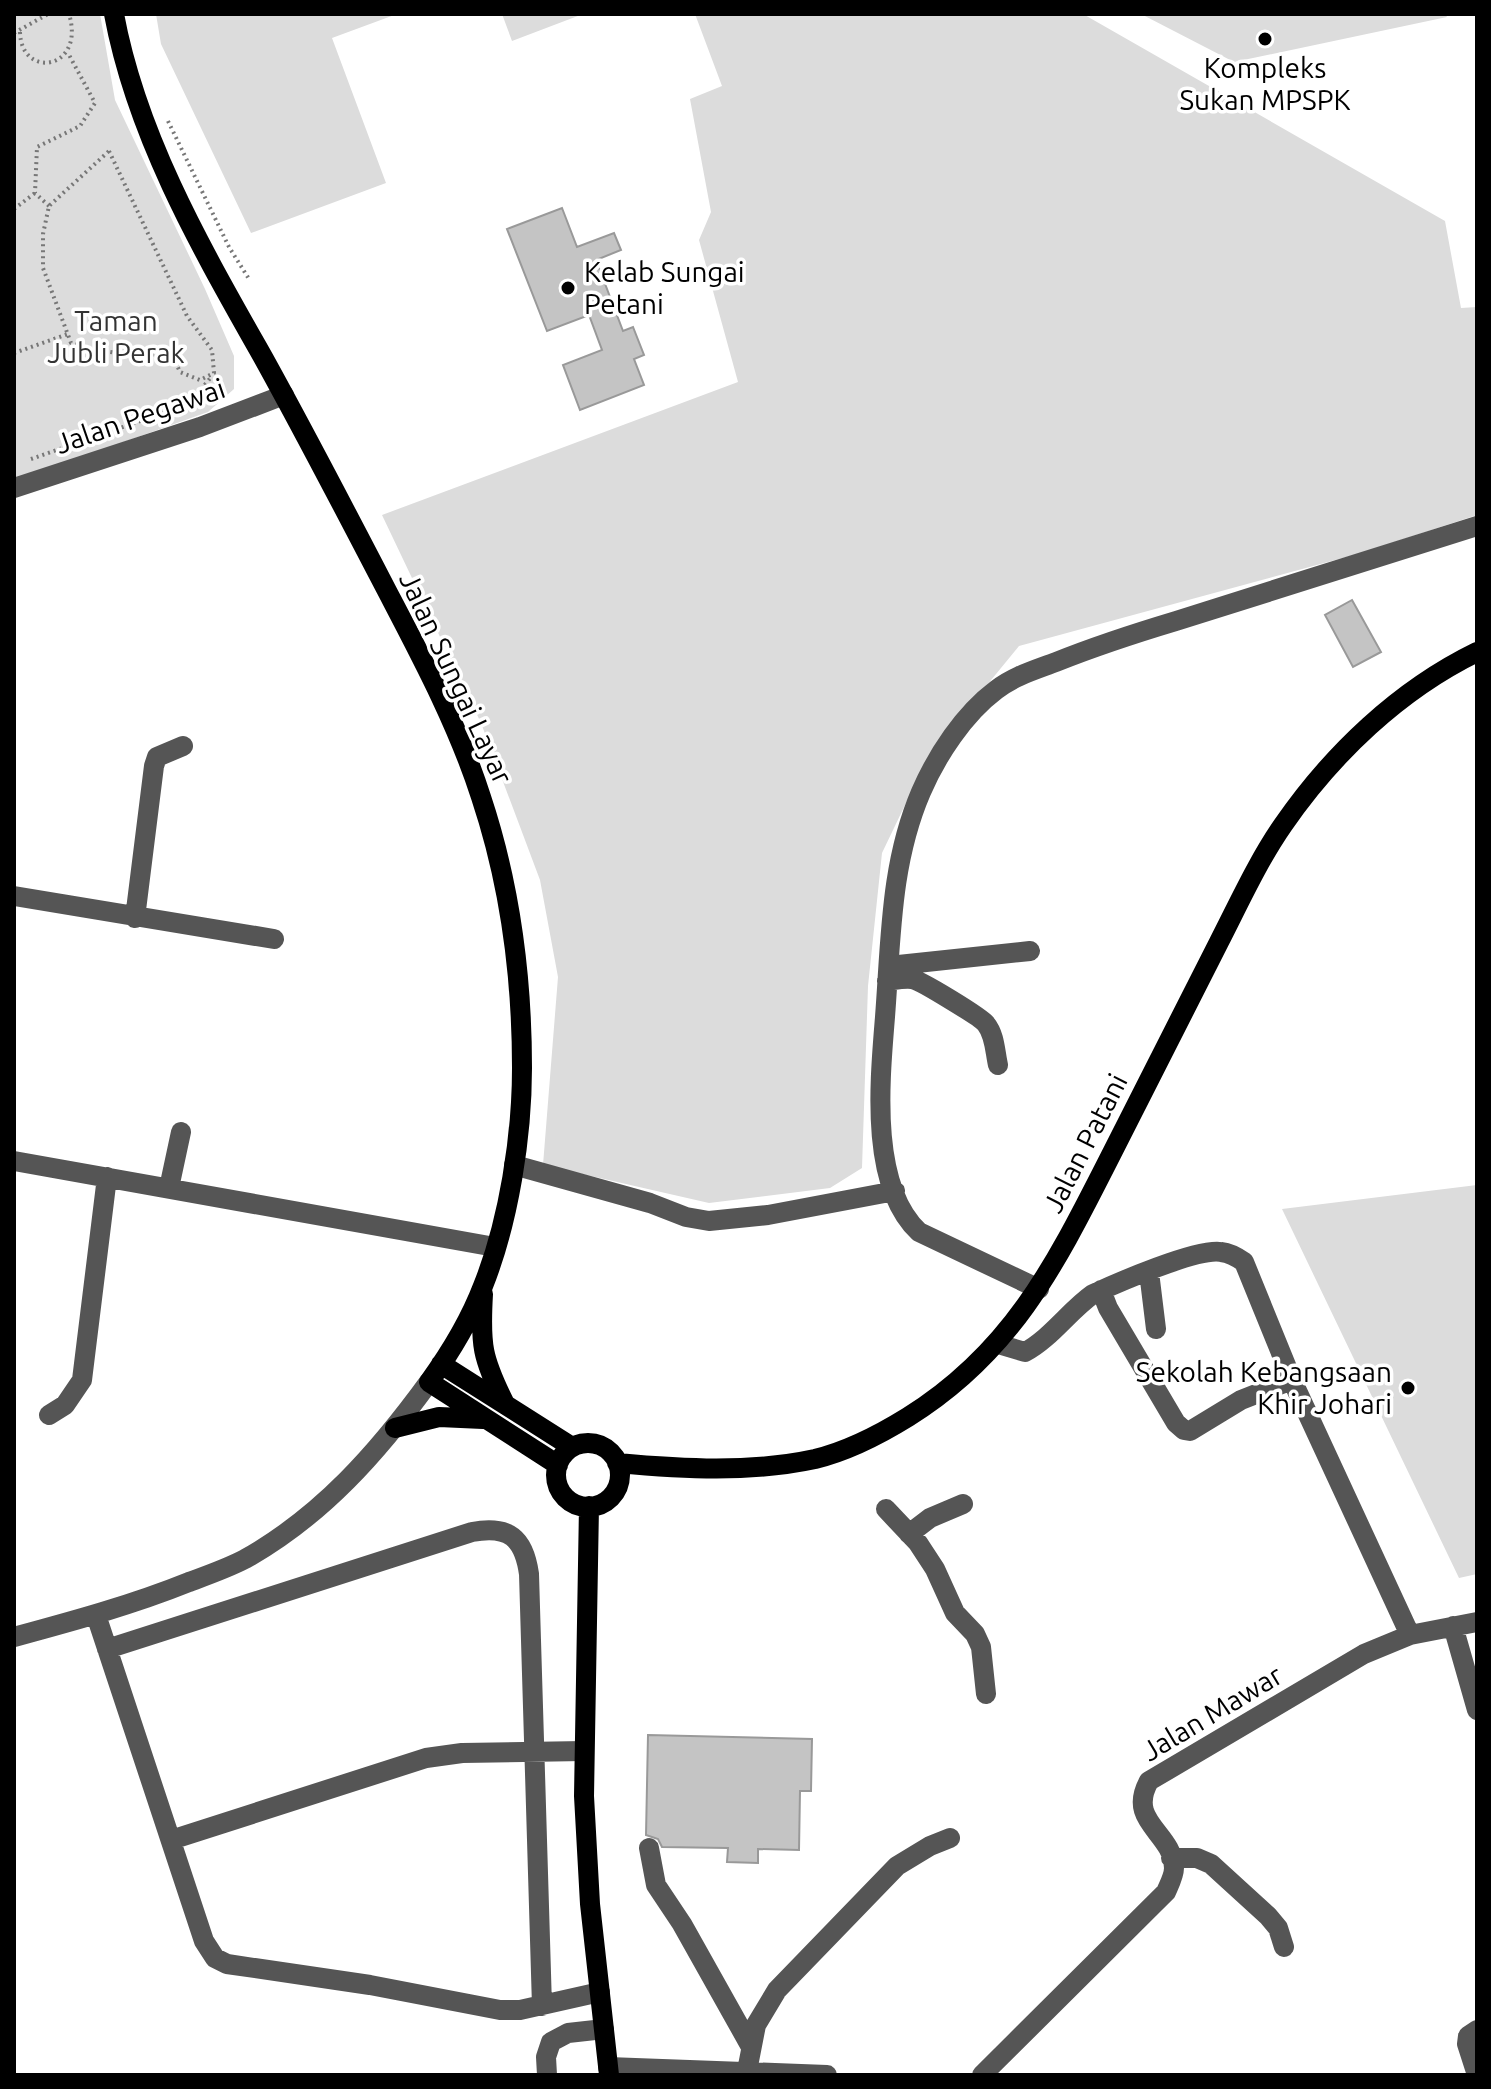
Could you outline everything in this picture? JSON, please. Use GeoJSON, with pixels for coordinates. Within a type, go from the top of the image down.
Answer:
{"type":"FeatureCollection","features":[{"type":"Feature","properties":{"kind":"main road","name":"Jalan Sungai Layar"},"geometry":{"type":"LineString","coordinates":[[114,14],[133,87],[157,152],[202,246],[284,395],[453,723],[482,797],[501,872],[518,972],[522,1083],[514,1165],[483,1286],[429,1382]]}},
{"type":"Feature","properties":{"kind":"main road","name":"Jalan Patani"},"geometry":{"type":"LineString","coordinates":[[617,1463],[736,1469],[816,1459],[839,1452],[895,1426],[931,1403],[998,1344],[1039,1289],[1283,824],[1320,776],[1361,734],[1416,688],[1477,652]]}},
{"type":"Feature","properties":{"kind":"main road"},"geometry":{"type":"LineString","coordinates":[[483,1286],[480,1332],[483,1356],[505,1404]]}},
{"type":"Feature","properties":{"kind":"main road"},"geometry":{"type":"LineString","coordinates":[[441,1364],[572,1447]]}},
{"type":"Feature","properties":{"kind":"main road"},"geometry":{"type":"LineString","coordinates":[[429,1382],[558,1465]]}},
{"type":"Feature","properties":{"kind":"main road"},"geometry":{"type":"LineString","coordinates":[[395,1428],[439,1417],[487,1419]]}},
{"type":"Feature","properties":{"kind":"main road"},"geometry":{"type":"LineString","coordinates":[[587,1443],[602,1446],[617,1463],[618,1483],[612,1495],[602,1503],[577,1505],[563,1494],[557,1483],[558,1465],[572,1447],[587,1443]]}},
{"type":"Feature","properties":{"kind":"main road"},"geometry":{"type":"LineString","coordinates":[[589,1506],[584,1751],[590,1904],[609,2071]]}},
{"type":"Feature","properties":{"kind":"street","name":"Jalan Pegawai"},"geometry":{"type":"LineString","coordinates":[[14,488],[200,427],[284,395]]}},
{"type":"Feature","properties":{"kind":"street"},"geometry":{"type":"LineString","coordinates":[[1039,1289],[919,1232],[902,1211],[882,1138],[880,1115],[894,886],[912,813],[938,760],[974,711],[997,689],[1017,676],[1115,640],[1477,526]]}},
{"type":"Feature","properties":{"kind":"street"},"geometry":{"type":"LineString","coordinates":[[135,918],[154,766],[157,757],[183,746]]}},
{"type":"Feature","properties":{"kind":"street"},"geometry":{"type":"LineString","coordinates":[[14,896],[274,939]]}},
{"type":"Feature","properties":{"kind":"street"},"geometry":{"type":"LineString","coordinates":[[888,974],[1030,951]]}},
{"type":"Feature","properties":{"kind":"street"},"geometry":{"type":"LineString","coordinates":[[888,974],[925,983],[984,1020],[990,1030],[998,1065]]}},
{"type":"Feature","properties":{"kind":"street"},"geometry":{"type":"LineString","coordinates":[[169,1188],[181,1132]]}},
{"type":"Feature","properties":{"kind":"street"},"geometry":{"type":"LineString","coordinates":[[14,1161],[495,1247]]}},
{"type":"Feature","properties":{"kind":"street"},"geometry":{"type":"LineString","coordinates":[[514,1165],[650,1203],[686,1217],[709,1221],[756,1217],[895,1191]]}},
{"type":"Feature","properties":{"kind":"street"},"geometry":{"type":"LineString","coordinates":[[49,1415],[65,1405],[82,1380],[107,1177]]}},
{"type":"Feature","properties":{"kind":"street"},"geometry":{"type":"LineString","coordinates":[[998,1344],[1025,1352],[1036,1346],[1081,1303],[1101,1290],[1197,1253],[1210,1251],[1234,1255],[1244,1262],[1292,1380],[1410,1635]]}},
{"type":"Feature","properties":{"kind":"street"},"geometry":{"type":"LineString","coordinates":[[1149,1272],[1156,1329]]}},
{"type":"Feature","properties":{"kind":"street"},"geometry":{"type":"LineString","coordinates":[[1101,1290],[1108,1308],[1176,1423],[1184,1430],[1199,1427],[1241,1400],[1292,1380]]}},
{"type":"Feature","properties":{"kind":"street","name":"Jalan Sungai Layar"},"geometry":{"type":"LineString","coordinates":[[14,1637],[96,1615],[177,1587],[244,1559],[320,1507],[359,1470],[429,1382]]}},
{"type":"Feature","properties":{"kind":"street"},"geometry":{"type":"LineString","coordinates":[[909,1534],[930,1518],[963,1504]]}},
{"type":"Feature","properties":{"kind":"street"},"geometry":{"type":"LineString","coordinates":[[886,1509],[935,1569],[959,1618],[975,1634],[981,1647],[986,1694]]}},
{"type":"Feature","properties":{"kind":"street"},"geometry":{"type":"LineString","coordinates":[[107,1649],[472,1532],[496,1530],[518,1541],[526,1555],[533,1652],[542,2006]]}},
{"type":"Feature","properties":{"kind":"street"},"geometry":{"type":"LineString","coordinates":[[96,1615],[207,1949],[215,1958],[227,1964],[370,1985],[500,2010],[520,2010],[600,1992]]}},
{"type":"Feature","properties":{"kind":"street","name":"Jalan Mawar"},"geometry":{"type":"LineString","coordinates":[[1171,1858],[1141,1803],[1149,1781],[1364,1654],[1410,1635],[1477,1622]]}},
{"type":"Feature","properties":{"kind":"street"},"geometry":{"type":"LineString","coordinates":[[1453,1626],[1477,1710]]}},
{"type":"Feature","properties":{"kind":"street"},"geometry":{"type":"LineString","coordinates":[[171,1840],[426,1758],[462,1753],[584,1751]]}},
{"type":"Feature","properties":{"kind":"street"},"geometry":{"type":"LineString","coordinates":[[747,2071],[759,2017],[777,1990],[897,1866],[919,1851],[950,1838]]}},
{"type":"Feature","properties":{"kind":"street"},"geometry":{"type":"LineString","coordinates":[[649,1848],[656,1885],[682,1924],[751,2047]]}},
{"type":"Feature","properties":{"kind":"street"},"geometry":{"type":"LineString","coordinates":[[982,2075],[1166,1892],[1174,1873],[1171,1858],[1197,1858],[1211,1864],[1268,1916],[1278,1928],[1284,1947]]}},
{"type":"Feature","properties":{"kind":"street"},"geometry":{"type":"LineString","coordinates":[[547,2075],[546,2057],[551,2042],[568,2033],[604,2029]]}},
{"type":"Feature","properties":{"kind":"street"},"geometry":{"type":"LineString","coordinates":[[1477,2030],[1468,2036],[1467,2044],[1477,2075]]}},
{"type":"Feature","properties":{"kind":"street"},"geometry":{"type":"LineString","coordinates":[[609,2071],[747,2071],[827,2075]]}},
{"type":"Feature","properties":{"kind":"path"},"geometry":{"type":"LineString","coordinates":[[48,14],[17,32],[23,47],[38,61],[59,61],[68,53],[74,29],[69,14]]}},
{"type":"Feature","properties":{"kind":"path"},"geometry":{"type":"LineString","coordinates":[[49,206],[35,193],[37,147],[80,126],[95,103],[68,53]]}},
{"type":"Feature","properties":{"kind":"path"},"geometry":{"type":"LineString","coordinates":[[164,113],[229,247],[249,279]]}},
{"type":"Feature","properties":{"kind":"path"},"geometry":{"type":"LineString","coordinates":[[29,460],[189,404],[214,373],[212,350],[187,316],[109,151],[49,206],[43,234],[43,268],[71,343],[105,352],[150,356],[171,352],[180,372],[200,380],[214,373]]}},
{"type":"Feature","properties":{"kind":"path"},"geometry":{"type":"LineString","coordinates":[[14,209],[35,193]]}},
{"type":"Feature","properties":{"kind":"path"},"geometry":{"type":"LineString","coordinates":[[14,353],[68,334]]}},
{"type":"Feature","properties":{"kind":"green space","name":"Taman Jubli Perak"},"geometry":{"type":"Polygon","coordinates":[[[14,14],[100,14],[115,100],[234,356],[234,389],[208,412],[14,481],[14,14]]]}},
{"type":"Feature","properties":{"kind":"green space"},"geometry":{"type":"Polygon","coordinates":[[[156,14],[397,14],[332,38],[386,183],[251,233],[161,44],[156,14]]]}},
{"type":"Feature","properties":{"kind":"green space"},"geometry":{"type":"Polygon","coordinates":[[[502,14],[583,14],[512,41],[502,14]]]}},
{"type":"Feature","properties":{"kind":"green space"},"geometry":{"type":"Polygon","coordinates":[[[695,14],[1083,14],[1445,221],[1461,308],[1477,307],[1477,515],[1361,553],[1019,646],[928,757],[882,853],[868,986],[862,1168],[830,1188],[709,1203],[543,1165],[558,977],[540,880],[481,723],[382,515],[738,382],[699,240],[711,212],[690,99],[722,86],[695,14]]]}},
{"type":"Feature","properties":{"kind":"green space","name":"Kompleks Sukan MPSPK"},"geometry":{"type":"Polygon","coordinates":[[[1141,14],[1445,14],[1447,17],[1234,62],[1141,14]]]}},
{"type":"Feature","properties":{"kind":"green space","name":"Sekolah Kebangsaan Khir Johari"},"geometry":{"type":"Polygon","coordinates":[[[1477,1185],[1477,1574],[1459,1578],[1282,1209],[1477,1185]]]}},
{"type":"Feature","properties":{"kind":"building","name":"Kelab Sungai Petani"},"geometry":{"type":"Polygon","coordinates":[[[562,208],[577,247],[614,233],[621,250],[596,260],[623,331],[633,327],[644,355],[634,359],[644,385],[580,410],[563,365],[602,350],[589,315],[547,331],[507,229],[562,208]]]}},
{"type":"Feature","properties":{"kind":"building"},"geometry":{"type":"Polygon","coordinates":[[[1352,600],[1381,652],[1353,667],[1325,615],[1352,600]]]}},
{"type":"Feature","properties":{"kind":"building"},"geometry":{"type":"Polygon","coordinates":[[[648,1735],[812,1739],[811,1791],[800,1791],[799,1850],[758,1849],[758,1863],[727,1862],[728,1848],[662,1847],[658,1839],[646,1835],[648,1735]]]}},
{"type":"Feature","properties":{"kind":"place","name":"Kompleks Sukan MPSPK"},"geometry":{"type":"Point","coordinates":[1265,39]}},
{"type":"Feature","properties":{"kind":"place","name":"Kelab Sungai Petani"},"geometry":{"type":"Point","coordinates":[568,288]}},
{"type":"Feature","properties":{"kind":"place","name":"Sekolah Kebangsaan Khir Johari"},"geometry":{"type":"Point","coordinates":[1408,1388]}}]}
